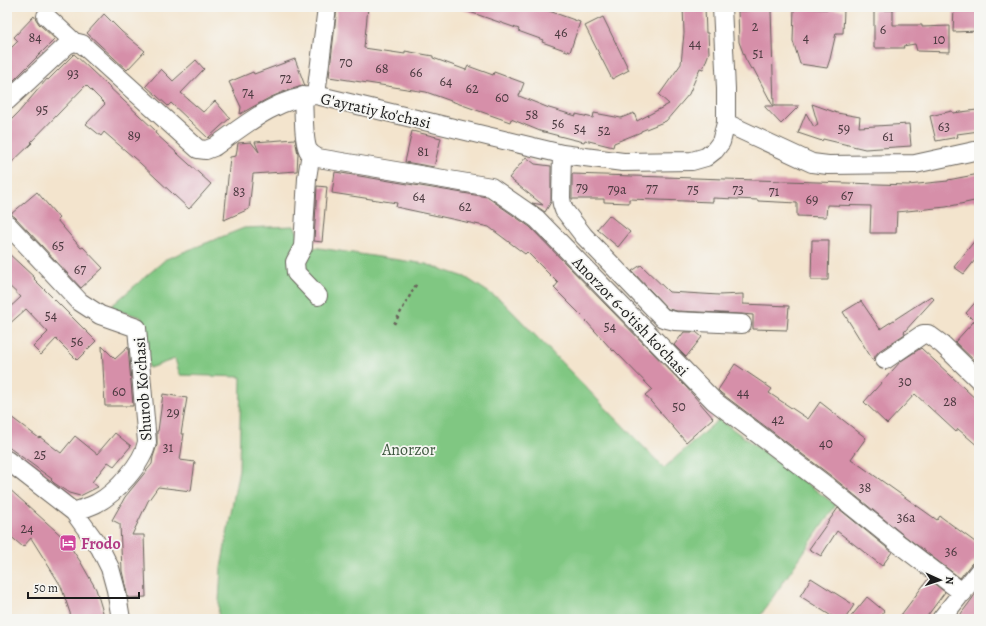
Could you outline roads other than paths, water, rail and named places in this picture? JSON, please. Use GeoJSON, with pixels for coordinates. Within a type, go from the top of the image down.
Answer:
{"type":"FeatureCollection","features":[{"type":"Feature","properties":{"kind":"street"},"geometry":{"type":"LineString","coordinates":[[318,296],[296,273],[296,262],[303,247],[307,178],[310,159],[313,155],[308,149],[306,141],[310,96],[327,7]]}},
{"type":"Feature","properties":{"kind":"street","name":"G'ayratiy ko'chasi"},"geometry":{"type":"LineString","coordinates":[[46,16],[74,42],[82,44],[198,149],[206,150],[214,147],[262,112],[281,103],[310,96],[562,154],[623,162],[692,161],[706,157],[716,150],[721,142],[726,123],[722,7]]}},
{"type":"Feature","properties":{"kind":"street"},"geometry":{"type":"LineString","coordinates":[[7,101],[67,45],[74,42]]}},
{"type":"Feature","properties":{"kind":"street"},"geometry":{"type":"LineString","coordinates":[[726,123],[812,163],[828,165],[915,164],[979,150]]}},
{"type":"Feature","properties":{"kind":"street"},"geometry":{"type":"LineString","coordinates":[[562,154],[561,198],[564,210],[584,236],[663,318],[675,321],[742,324]]}},
{"type":"Feature","properties":{"kind":"street","name":"Anorzor 6-o'tish ko'chasi"},"geometry":{"type":"LineString","coordinates":[[313,155],[318,158],[491,187],[537,219],[714,402],[823,483],[963,593]]}},
{"type":"Feature","properties":{"kind":"street","name":"Shurob Ko'chasi"},"geometry":{"type":"LineString","coordinates":[[7,224],[80,302],[100,315],[138,328],[147,442],[146,450],[135,469],[117,488],[97,504],[74,512]]}},
{"type":"Feature","properties":{"kind":"street"},"geometry":{"type":"LineString","coordinates":[[885,360],[923,334],[928,334],[943,345],[979,380]]}},
{"type":"Feature","properties":{"kind":"street"},"geometry":{"type":"LineString","coordinates":[[7,460],[74,512],[100,548],[110,568],[116,590],[121,619]]}},
{"type":"Feature","properties":{"kind":"street"},"geometry":{"type":"LineString","coordinates":[[941,619],[979,571]]}},
{"type":"Feature","properties":{"kind":"place","name":"Frodo"},"geometry":{"type":"Point","coordinates":[68,543]}},
{"type":"Feature","properties":{"kind":"park label","name":"Anorzor"},"geometry":{"type":"Point","coordinates":[409,449]}}]}
